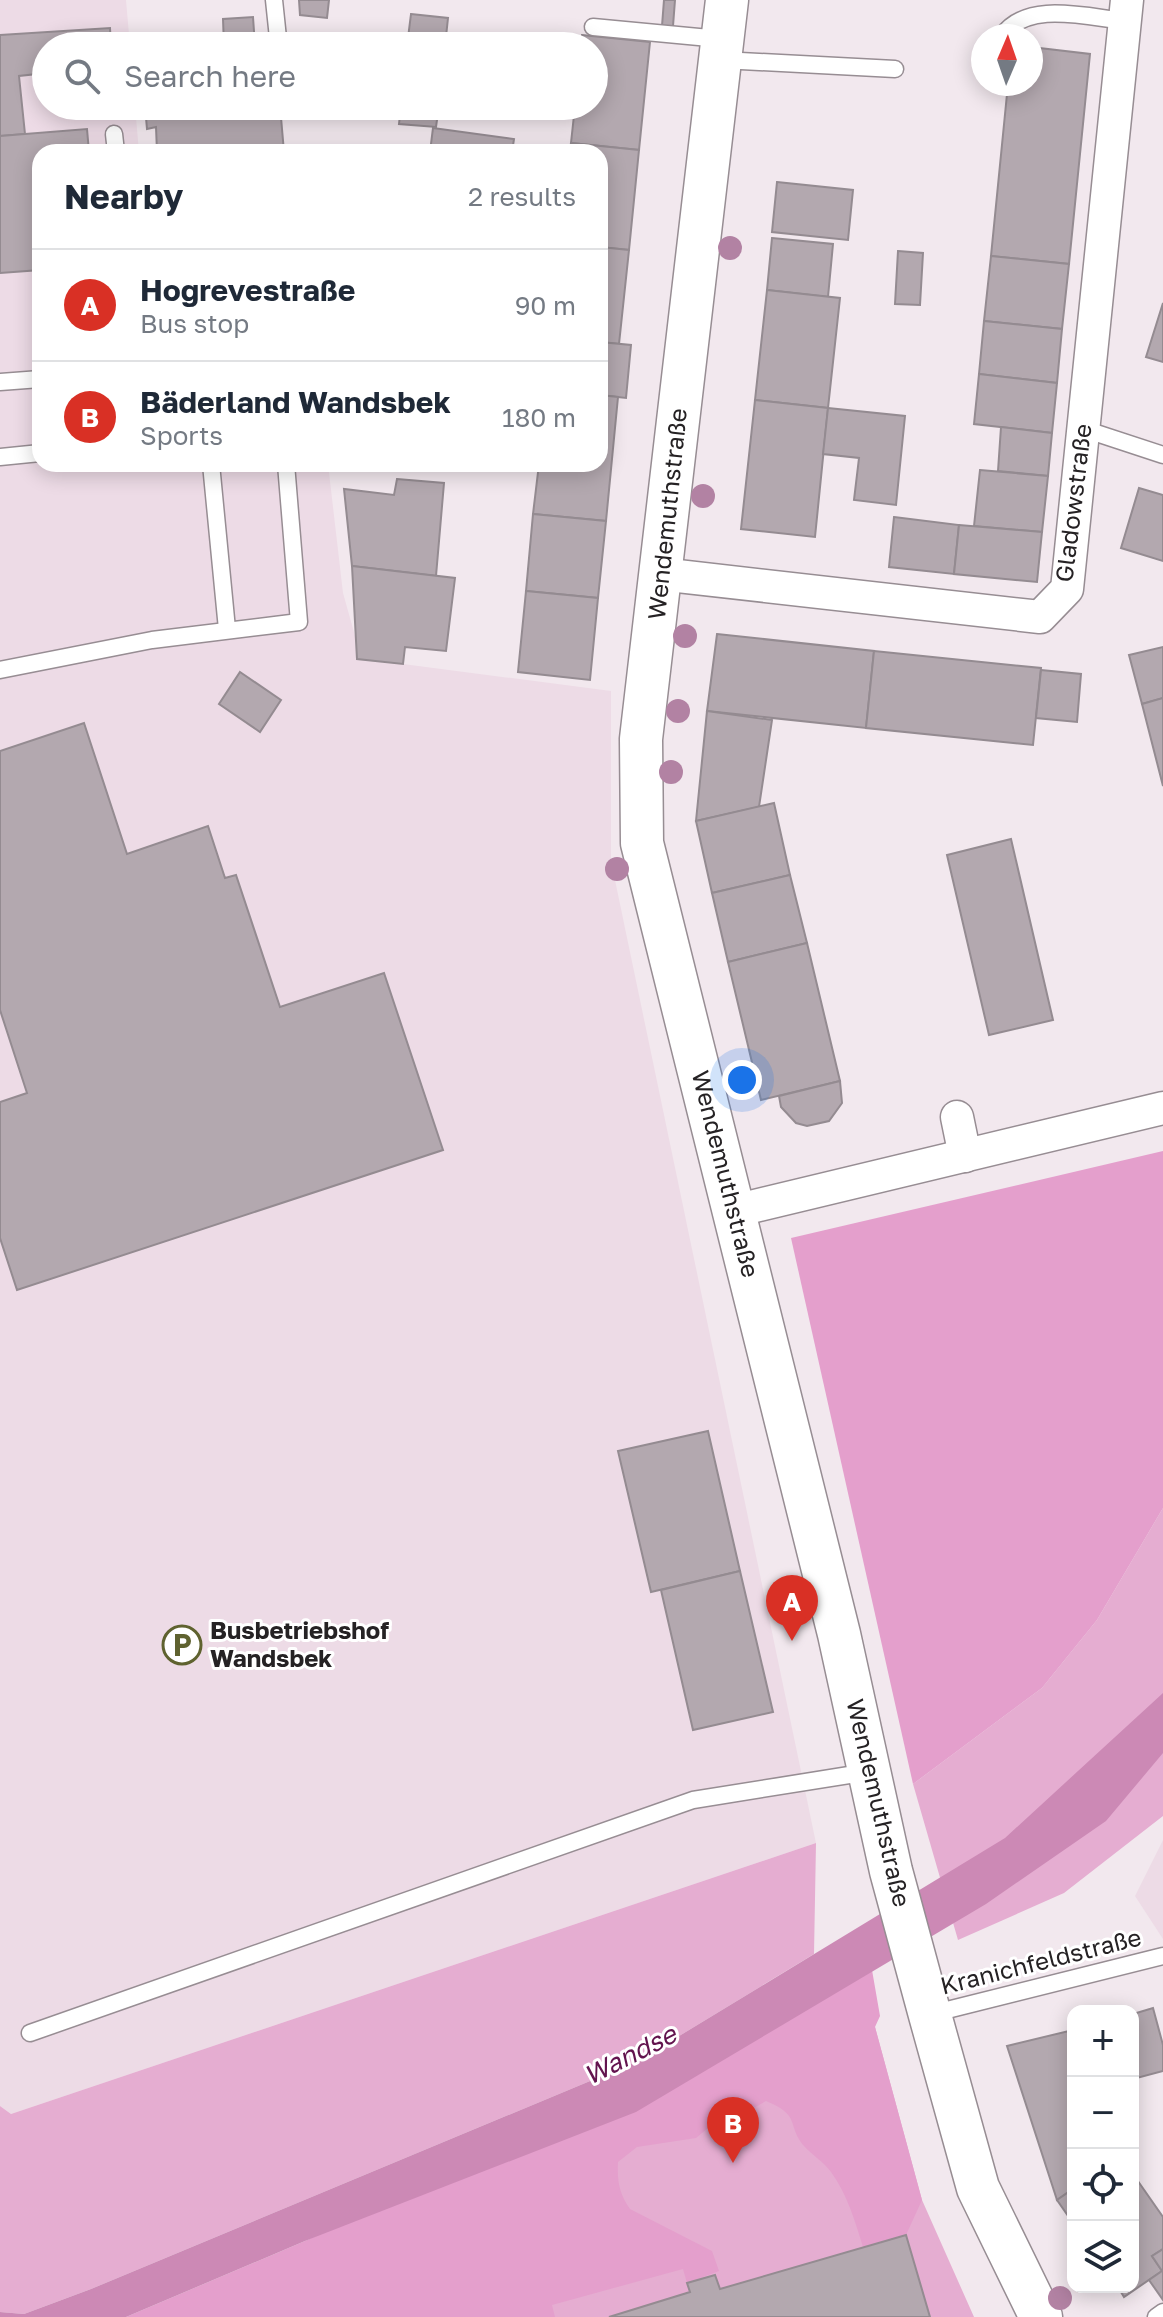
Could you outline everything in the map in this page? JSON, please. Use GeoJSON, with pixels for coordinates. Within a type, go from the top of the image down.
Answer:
{"type":"FeatureCollection","features":[{"type":"Feature","properties":{"kind":"street","name":"Gladowstraße"},"geometry":{"type":"LineString","coordinates":[[660,574],[1040,617],[1067,589],[1126,10]]}},
{"type":"Feature","properties":{"kind":"street","name":"Wendemuthstraße"},"geometry":{"type":"LineString","coordinates":[[723,33],[641,739],[642,843],[930,2015],[978,2188],[1041,2317]]}},
{"type":"Feature","properties":{"kind":"street"},"geometry":{"type":"LineString","coordinates":[[734,1211],[1163,1108]]}},
{"type":"Feature","properties":{"kind":"street"},"geometry":{"type":"LineString","coordinates":[[957,1117],[965,1156]]}},
{"type":"Feature","properties":{"kind":"lane"},"geometry":{"type":"LineString","coordinates":[[274,0],[277,32]]}},
{"type":"Feature","properties":{"kind":"lane"},"geometry":{"type":"LineString","coordinates":[[1013,24],[1034,11],[1126,10]]}},
{"type":"Feature","properties":{"kind":"lane"},"geometry":{"type":"LineString","coordinates":[[593,27],[723,33],[895,69]]}},
{"type":"Feature","properties":{"kind":"lane"},"geometry":{"type":"LineString","coordinates":[[114,134],[115,144]]}},
{"type":"Feature","properties":{"kind":"lane"},"geometry":{"type":"LineString","coordinates":[[0,382],[32,380]]}},
{"type":"Feature","properties":{"kind":"lane"},"geometry":{"type":"LineString","coordinates":[[1084,429],[1163,455]]}},
{"type":"Feature","properties":{"kind":"lane"},"geometry":{"type":"LineString","coordinates":[[0,457],[32,454]]}},
{"type":"Feature","properties":{"kind":"lane"},"geometry":{"type":"LineString","coordinates":[[212,472],[227,629]]}},
{"type":"Feature","properties":{"kind":"lane"},"geometry":{"type":"LineString","coordinates":[[0,670],[227,629],[299,622],[287,472]]}},
{"type":"Feature","properties":{"kind":"lane"},"geometry":{"type":"LineString","coordinates":[[30,2033],[693,1800],[870,1771]]}},
{"type":"Feature","properties":{"kind":"lane","name":"Kranichfeldstraße"},"geometry":{"type":"LineString","coordinates":[[930,2015],[1163,1956]]}},
{"type":"Feature","properties":{"kind":"lane"},"geometry":{"type":"LineString","coordinates":[[1156,2317],[1163,2312]]}},
{"type":"Feature","properties":{"kind":"shaded area","name":"Busbetriebshof Wandsbek"},"geometry":{"type":"Polygon","coordinates":[[[0,0],[126,0],[129,32],[32,32],[32,120],[136,120],[138,144],[32,144],[32,472],[329,472],[343,593],[357,643],[357,658],[611,691],[611,861],[816,1843],[11,2114],[0,2106],[0,0]]]}},
{"type":"Feature","properties":{"kind":"shaded area"},"geometry":{"type":"Polygon","coordinates":[[[1163,1151],[1163,1508],[1097,1620],[1042,1688],[913,1784],[791,1238],[1163,1151]]]}},
{"type":"Feature","properties":{"kind":"shaded area"},"geometry":{"type":"Polygon","coordinates":[[[1163,1508],[1163,1816],[1064,1893],[958,1940],[913,1784],[1042,1688],[1097,1620],[1163,1508]]]}},
{"type":"Feature","properties":{"kind":"shaded area"},"geometry":{"type":"Polygon","coordinates":[[[1163,1693],[1163,1753],[1106,1821],[986,1904],[636,2112],[305,2241],[126,2317],[0,2317],[0,2312],[24,2314],[91,2289],[638,2061],[1005,1838],[1163,1693]]]}},
{"type":"Feature","properties":{"kind":"shaded area"},"geometry":{"type":"Polygon","coordinates":[[[1163,1840],[1163,1939],[1135,1896],[1163,1840]]]}},
{"type":"Feature","properties":{"kind":"shaded area"},"geometry":{"type":"Polygon","coordinates":[[[816,1843],[814,1954],[638,2061],[91,2289],[24,2314],[0,2312],[0,2106],[11,2114],[816,1843]]]}},
{"type":"Feature","properties":{"kind":"shaded area"},"geometry":{"type":"Polygon","coordinates":[[[872,1970],[880,2016],[875,2027],[922,2200],[906,2235],[863,2247],[837,2180],[804,2146],[785,2111],[766,2101],[743,2114],[725,2114],[696,2138],[637,2147],[618,2162],[620,2187],[630,2209],[712,2251],[719,2271],[687,2283],[683,2269],[552,2305],[555,2317],[126,2317],[305,2241],[784,2021],[872,1970]]]}},
{"type":"Feature","properties":{"kind":"shaded area"},"geometry":{"type":"Polygon","coordinates":[[[875,2027],[922,2200],[974,2317],[207,2317],[875,2027]]]}},
{"type":"Feature","properties":{"kind":"building"},"geometry":{"type":"Polygon","coordinates":[[[299,0],[329,0],[327,18],[300,15],[299,0]]]}},
{"type":"Feature","properties":{"kind":"building"},"geometry":{"type":"Polygon","coordinates":[[[664,0],[675,0],[673,26],[662,26],[664,0]]]}},
{"type":"Feature","properties":{"kind":"building"},"geometry":{"type":"Polygon","coordinates":[[[411,14],[448,18],[446,32],[409,32],[411,14]]]}},
{"type":"Feature","properties":{"kind":"building"},"geometry":{"type":"Polygon","coordinates":[[[253,17],[254,32],[223,32],[223,19],[253,17]]]}},
{"type":"Feature","properties":{"kind":"building"},"geometry":{"type":"Polygon","coordinates":[[[110,28],[110,32],[47,32],[110,28]]]}},
{"type":"Feature","properties":{"kind":"building"},"geometry":{"type":"Polygon","coordinates":[[[32,33],[32,75],[19,76],[25,134],[0,136],[0,35],[32,33]]]}},
{"type":"Feature","properties":{"kind":"building"},"geometry":{"type":"Polygon","coordinates":[[[608,38],[650,42],[639,150],[608,147],[608,144],[571,143],[573,120],[608,120],[608,38]]]}},
{"type":"Feature","properties":{"kind":"building"},"geometry":{"type":"Polygon","coordinates":[[[1043,48],[1090,54],[1069,264],[991,256],[1007,96],[1043,96],[1043,48]]]}},
{"type":"Feature","properties":{"kind":"building"},"geometry":{"type":"Polygon","coordinates":[[[146,120],[281,120],[283,144],[157,144],[156,127],[147,129],[146,120]]]}},
{"type":"Feature","properties":{"kind":"building"},"geometry":{"type":"Polygon","coordinates":[[[399,120],[437,120],[436,127],[399,124],[399,120]]]}},
{"type":"Feature","properties":{"kind":"building"},"geometry":{"type":"Polygon","coordinates":[[[433,128],[514,139],[513,144],[431,144],[433,128]]]}},
{"type":"Feature","properties":{"kind":"building"},"geometry":{"type":"Polygon","coordinates":[[[87,129],[88,144],[32,144],[32,271],[0,273],[0,136],[87,129]]]}},
{"type":"Feature","properties":{"kind":"building"},"geometry":{"type":"Polygon","coordinates":[[[608,147],[639,150],[629,250],[608,248],[608,147]]]}},
{"type":"Feature","properties":{"kind":"building"},"geometry":{"type":"Polygon","coordinates":[[[777,182],[853,190],[848,240],[772,232],[777,182]]]}},
{"type":"Feature","properties":{"kind":"building"},"geometry":{"type":"Polygon","coordinates":[[[772,238],[833,244],[828,297],[767,290],[772,238]]]}},
{"type":"Feature","properties":{"kind":"building"},"geometry":{"type":"Polygon","coordinates":[[[608,248],[629,250],[619,344],[608,343],[608,248]]]}},
{"type":"Feature","properties":{"kind":"building"},"geometry":{"type":"Polygon","coordinates":[[[898,251],[923,253],[920,305],[895,304],[898,251]]]}},
{"type":"Feature","properties":{"kind":"building"},"geometry":{"type":"Polygon","coordinates":[[[991,256],[1069,264],[1062,329],[984,321],[991,256]]]}},
{"type":"Feature","properties":{"kind":"building"},"geometry":{"type":"Polygon","coordinates":[[[767,290],[840,298],[828,408],[755,400],[767,290]]]}},
{"type":"Feature","properties":{"kind":"building"},"geometry":{"type":"Polygon","coordinates":[[[1163,303],[1163,362],[1146,357],[1163,303]]]}},
{"type":"Feature","properties":{"kind":"building"},"geometry":{"type":"Polygon","coordinates":[[[984,321],[1062,329],[1057,383],[979,374],[984,321]]]}},
{"type":"Feature","properties":{"kind":"building"},"geometry":{"type":"Polygon","coordinates":[[[608,343],[631,345],[626,398],[608,396],[608,343]]]}},
{"type":"Feature","properties":{"kind":"building"},"geometry":{"type":"Polygon","coordinates":[[[979,374],[1057,383],[1052,433],[974,424],[979,374]]]}},
{"type":"Feature","properties":{"kind":"building"},"geometry":{"type":"Polygon","coordinates":[[[608,396],[618,397],[606,521],[533,514],[538,472],[608,472],[608,396]]]}},
{"type":"Feature","properties":{"kind":"building"},"geometry":{"type":"Polygon","coordinates":[[[755,400],[828,408],[815,537],[741,529],[755,400]]]}},
{"type":"Feature","properties":{"kind":"building"},"geometry":{"type":"Polygon","coordinates":[[[828,408],[905,416],[896,505],[854,500],[859,458],[823,454],[828,408]]]}},
{"type":"Feature","properties":{"kind":"building"},"geometry":{"type":"Polygon","coordinates":[[[1001,427],[1052,433],[1048,476],[998,471],[1001,427]]]}},
{"type":"Feature","properties":{"kind":"building"},"geometry":{"type":"Polygon","coordinates":[[[980,470],[1048,476],[1042,532],[974,526],[980,470]]]}},
{"type":"Feature","properties":{"kind":"building"},"geometry":{"type":"Polygon","coordinates":[[[397,479],[444,483],[436,576],[352,566],[344,489],[394,495],[397,479]]]}},
{"type":"Feature","properties":{"kind":"building"},"geometry":{"type":"Polygon","coordinates":[[[1139,488],[1163,495],[1163,561],[1121,548],[1139,488]]]}},
{"type":"Feature","properties":{"kind":"building"},"geometry":{"type":"Polygon","coordinates":[[[533,514],[606,521],[598,598],[526,591],[533,514]]]}},
{"type":"Feature","properties":{"kind":"building"},"geometry":{"type":"Polygon","coordinates":[[[894,517],[959,525],[954,574],[889,567],[894,517]]]}},
{"type":"Feature","properties":{"kind":"building"},"geometry":{"type":"Polygon","coordinates":[[[959,525],[1042,532],[1037,582],[954,574],[959,525]]]}},
{"type":"Feature","properties":{"kind":"building"},"geometry":{"type":"Polygon","coordinates":[[[352,566],[455,578],[446,651],[405,647],[403,664],[357,659],[352,566]]]}},
{"type":"Feature","properties":{"kind":"building"},"geometry":{"type":"Polygon","coordinates":[[[526,591],[598,598],[590,680],[518,672],[526,591]]]}},
{"type":"Feature","properties":{"kind":"building"},"geometry":{"type":"Polygon","coordinates":[[[717,634],[874,651],[866,728],[707,711],[717,634]]]}},
{"type":"Feature","properties":{"kind":"building"},"geometry":{"type":"Polygon","coordinates":[[[1163,647],[1163,698],[1142,704],[1129,655],[1163,647]]]}},
{"type":"Feature","properties":{"kind":"building"},"geometry":{"type":"Polygon","coordinates":[[[874,651],[1041,668],[1033,745],[866,728],[874,651]]]}},
{"type":"Feature","properties":{"kind":"building"},"geometry":{"type":"Polygon","coordinates":[[[1041,670],[1081,674],[1077,722],[1036,718],[1041,670]]]}},
{"type":"Feature","properties":{"kind":"building"},"geometry":{"type":"Polygon","coordinates":[[[240,672],[281,700],[260,732],[219,704],[240,672]]]}},
{"type":"Feature","properties":{"kind":"building"},"geometry":{"type":"Polygon","coordinates":[[[1163,698],[1163,786],[1142,704],[1163,698]]]}},
{"type":"Feature","properties":{"kind":"building"},"geometry":{"type":"Polygon","coordinates":[[[707,711],[772,720],[759,807],[696,821],[707,711]]]}},
{"type":"Feature","properties":{"kind":"building"},"geometry":{"type":"Polygon","coordinates":[[[84,723],[127,854],[208,826],[225,878],[236,875],[280,1007],[384,973],[443,1150],[17,1290],[0,1238],[0,1102],[27,1093],[0,1010],[0,751],[84,723]]]}},
{"type":"Feature","properties":{"kind":"building"},"geometry":{"type":"Polygon","coordinates":[[[774,803],[790,875],[712,893],[696,821],[774,803]]]}},
{"type":"Feature","properties":{"kind":"building"},"geometry":{"type":"Polygon","coordinates":[[[1011,839],[1053,1020],[989,1035],[947,855],[1011,839]]]}},
{"type":"Feature","properties":{"kind":"building"},"geometry":{"type":"Polygon","coordinates":[[[790,875],[807,943],[728,962],[712,893],[790,875]]]}},
{"type":"Feature","properties":{"kind":"building"},"geometry":{"type":"Polygon","coordinates":[[[807,943],[840,1081],[761,1100],[728,962],[807,943]]]}},
{"type":"Feature","properties":{"kind":"building"},"geometry":{"type":"Polygon","coordinates":[[[840,1081],[842,1103],[829,1121],[807,1126],[796,1123],[781,1107],[779,1096],[840,1081]]]}},
{"type":"Feature","properties":{"kind":"building"},"geometry":{"type":"Polygon","coordinates":[[[708,1431],[740,1571],[651,1592],[618,1451],[708,1431]]]}},
{"type":"Feature","properties":{"kind":"building"},"geometry":{"type":"Polygon","coordinates":[[[740,1571],[773,1712],[693,1730],[661,1590],[740,1571]]]}},
{"type":"Feature","properties":{"kind":"building"},"geometry":{"type":"Polygon","coordinates":[[[1153,2008],[1163,2045],[1163,2071],[1139,2077],[1139,2077],[1139,2012],[1153,2008]]]}},
{"type":"Feature","properties":{"kind":"building"},"geometry":{"type":"Polygon","coordinates":[[[1067,2031],[1067,2193],[1057,2200],[1007,2046],[1067,2031]]]}},
{"type":"Feature","properties":{"kind":"building"},"geometry":{"type":"Polygon","coordinates":[[[1139,2183],[1163,2217],[1163,2249],[1152,2256],[1162,2271],[1139,2287],[1139,2183]]]}},
{"type":"Feature","properties":{"kind":"building"},"geometry":{"type":"Polygon","coordinates":[[[1067,2193],[1067,2214],[1057,2200],[1067,2193]]]}},
{"type":"Feature","properties":{"kind":"building"},"geometry":{"type":"Polygon","coordinates":[[[906,2235],[930,2317],[609,2317],[690,2292],[687,2283],[715,2275],[720,2289],[906,2235]]]}},
{"type":"Feature","properties":{"kind":"building"},"geometry":{"type":"Polygon","coordinates":[[[1163,2249],[1163,2300],[1149,2280],[1162,2271],[1152,2256],[1163,2249]]]}},
{"type":"Feature","properties":{"kind":"place","name":"Hogrevestraße"},"geometry":{"type":"Point","coordinates":[792,1641]}},
{"type":"Feature","properties":{"kind":"place","name":"Busbetriebshof Wandsbek"},"geometry":{"type":"Point","coordinates":[182,1645]}},
{"type":"Feature","properties":{"kind":"place","name":"Bäderland Wandsbek"},"geometry":{"type":"Point","coordinates":[733,2163]}},
{"type":"Feature","properties":{"kind":"water label","name":"Wandse"},"geometry":{"type":"Point","coordinates":[630,2055]}}]}
